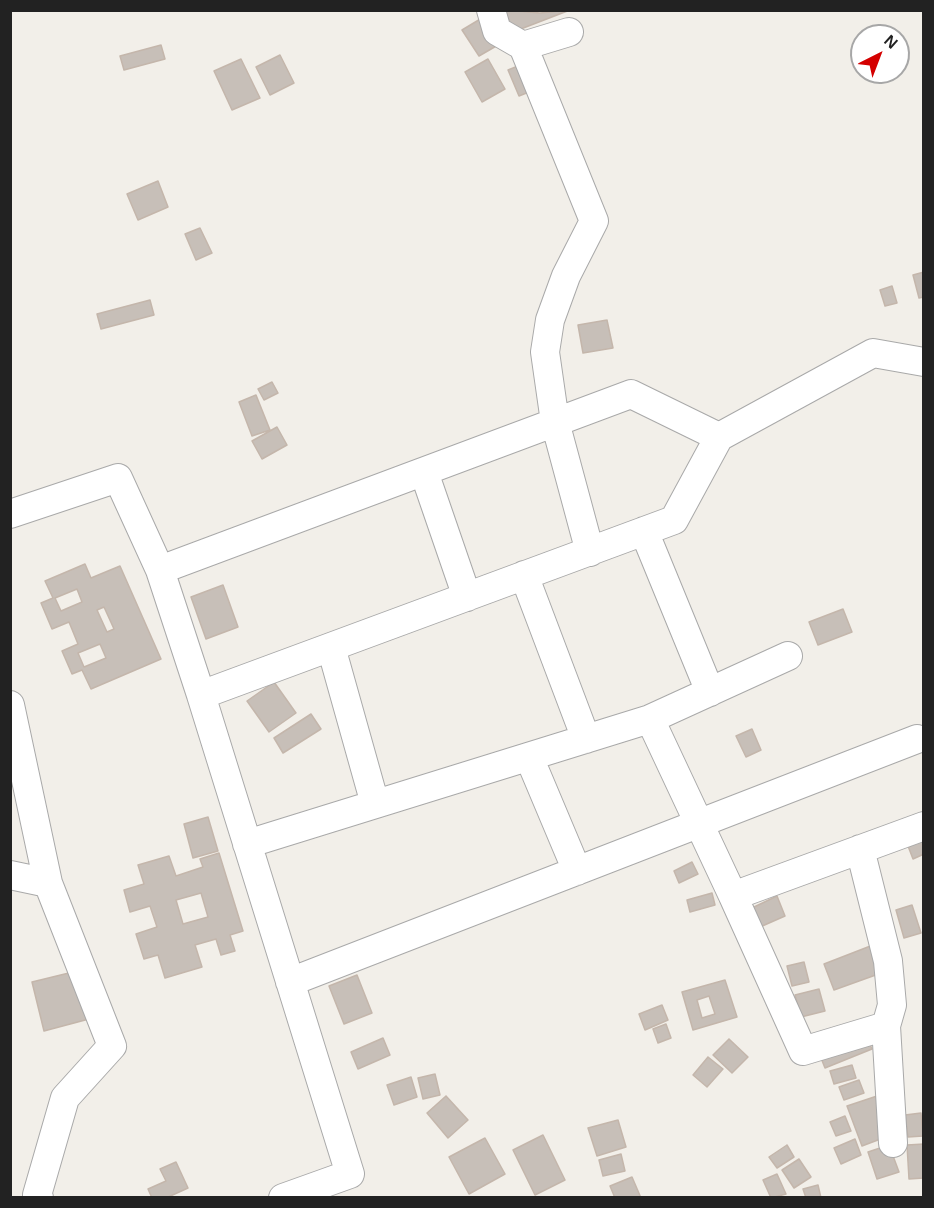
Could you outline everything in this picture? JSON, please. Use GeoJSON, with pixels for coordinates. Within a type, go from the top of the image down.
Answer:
{"type":"FeatureCollection","features":[{"type":"Feature","properties":{"kind":"street"},"geometry":{"type":"LineString","coordinates":[[491,10],[497,32],[523,46],[594,221],[566,276],[550,320],[545,351],[555,422],[590,552]]}},
{"type":"Feature","properties":{"kind":"street"},"geometry":{"type":"LineString","coordinates":[[523,46],[569,32]]}},
{"type":"Feature","properties":{"kind":"street"},"geometry":{"type":"LineString","coordinates":[[201,695],[674,520],[719,437],[873,353],[924,362]]}},
{"type":"Feature","properties":{"kind":"street"},"geometry":{"type":"LineString","coordinates":[[160,570],[631,394],[719,437]]}},
{"type":"Feature","properties":{"kind":"street"},"geometry":{"type":"LineString","coordinates":[[424,472],[467,597]]}},
{"type":"Feature","properties":{"kind":"street"},"geometry":{"type":"LineString","coordinates":[[10,514],[118,478],[160,570],[350,1174],[283,1197]]}},
{"type":"Feature","properties":{"kind":"street"},"geometry":{"type":"LineString","coordinates":[[644,531],[710,692]]}},
{"type":"Feature","properties":{"kind":"street"},"geometry":{"type":"LineString","coordinates":[[524,575],[586,739]]}},
{"type":"Feature","properties":{"kind":"street"},"geometry":{"type":"LineString","coordinates":[[331,647],[375,804]]}},
{"type":"Feature","properties":{"kind":"street"},"geometry":{"type":"LineString","coordinates":[[248,844],[650,719],[788,656]]}},
{"type":"Feature","properties":{"kind":"street"},"geometry":{"type":"LineString","coordinates":[[10,705],[48,883],[112,1046],[65,1098],[37,1195],[39,1197]]}},
{"type":"Feature","properties":{"kind":"street"},"geometry":{"type":"LineString","coordinates":[[650,719],[803,1051],[886,1026]]}},
{"type":"Feature","properties":{"kind":"street"},"geometry":{"type":"LineString","coordinates":[[290,982],[917,739]]}},
{"type":"Feature","properties":{"kind":"street"},"geometry":{"type":"LineString","coordinates":[[529,757],[577,871]]}},
{"type":"Feature","properties":{"kind":"street"},"geometry":{"type":"LineString","coordinates":[[733,896],[924,826]]}},
{"type":"Feature","properties":{"kind":"street"},"geometry":{"type":"LineString","coordinates":[[860,849],[888,962],[892,1005],[886,1026],[893,1143]]}},
{"type":"Feature","properties":{"kind":"street"},"geometry":{"type":"LineString","coordinates":[[10,875],[48,883]]}},
{"type":"Feature","properties":{"kind":"building"},"geometry":{"type":"Polygon","coordinates":[[[505,10],[540,13],[570,10],[513,32],[505,10]]]}},
{"type":"Feature","properties":{"kind":"building"},"geometry":{"type":"Polygon","coordinates":[[[482,18],[498,45],[479,56],[462,30],[482,18]]]}},
{"type":"Feature","properties":{"kind":"building"},"geometry":{"type":"Polygon","coordinates":[[[161,45],[165,59],[124,70],[120,56],[161,45]]]}},
{"type":"Feature","properties":{"kind":"building"},"geometry":{"type":"Polygon","coordinates":[[[280,55],[294,83],[270,95],[256,67],[280,55]]]}},
{"type":"Feature","properties":{"kind":"building"},"geometry":{"type":"Polygon","coordinates":[[[241,59],[260,98],[232,110],[214,71],[241,59]]]}},
{"type":"Feature","properties":{"kind":"building"},"geometry":{"type":"Polygon","coordinates":[[[488,59],[505,89],[482,102],[465,72],[488,59]]]}},
{"type":"Feature","properties":{"kind":"building"},"geometry":{"type":"Polygon","coordinates":[[[528,62],[539,88],[519,96],[508,70],[528,62]]]}},
{"type":"Feature","properties":{"kind":"building"},"geometry":{"type":"Polygon","coordinates":[[[158,181],[168,207],[138,220],[127,194],[158,181]]]}},
{"type":"Feature","properties":{"kind":"building"},"geometry":{"type":"Polygon","coordinates":[[[200,228],[212,253],[196,260],[185,234],[200,228]]]}},
{"type":"Feature","properties":{"kind":"building"},"geometry":{"type":"Polygon","coordinates":[[[924,272],[924,297],[919,298],[913,275],[924,272]]]}},
{"type":"Feature","properties":{"kind":"building"},"geometry":{"type":"Polygon","coordinates":[[[892,286],[897,303],[885,306],[880,290],[892,286]]]}},
{"type":"Feature","properties":{"kind":"building"},"geometry":{"type":"Polygon","coordinates":[[[150,300],[154,315],[101,329],[97,314],[150,300]]]}},
{"type":"Feature","properties":{"kind":"building"},"geometry":{"type":"Polygon","coordinates":[[[607,320],[613,348],[583,353],[578,325],[607,320]]]}},
{"type":"Feature","properties":{"kind":"building"},"geometry":{"type":"Polygon","coordinates":[[[272,382],[278,393],[264,400],[258,389],[272,382]]]}},
{"type":"Feature","properties":{"kind":"building"},"geometry":{"type":"Polygon","coordinates":[[[256,395],[270,430],[252,436],[239,402],[256,395]]]}},
{"type":"Feature","properties":{"kind":"building"},"geometry":{"type":"Polygon","coordinates":[[[277,427],[287,445],[262,459],[252,441],[277,427]]]}},
{"type":"Feature","properties":{"kind":"building"},"geometry":{"type":"Polygon","coordinates":[[[85,564],[91,578],[120,566],[161,659],[91,689],[82,670],[72,674],[62,651],[78,644],[69,622],[52,629],[41,603],[53,598],[45,581],[85,564]],[[77,589],[55,598],[61,611],[82,602],[77,589]],[[104,607],[97,610],[107,632],[114,629],[104,607]],[[100,644],[78,653],[84,667],[106,658],[100,644]]]}},
{"type":"Feature","properties":{"kind":"building"},"geometry":{"type":"Polygon","coordinates":[[[223,585],[238,627],[206,639],[191,597],[223,585]]]}},
{"type":"Feature","properties":{"kind":"building"},"geometry":{"type":"Polygon","coordinates":[[[843,609],[852,632],[818,645],[809,622],[843,609]]]}},
{"type":"Feature","properties":{"kind":"building"},"geometry":{"type":"Polygon","coordinates":[[[274,682],[296,713],[269,732],[247,701],[274,682]]]}},
{"type":"Feature","properties":{"kind":"building"},"geometry":{"type":"Polygon","coordinates":[[[311,714],[321,729],[283,753],[274,738],[311,714]]]}},
{"type":"Feature","properties":{"kind":"building"},"geometry":{"type":"Polygon","coordinates":[[[752,729],[761,750],[746,757],[736,736],[752,729]]]}},
{"type":"Feature","properties":{"kind":"building"},"geometry":{"type":"Polygon","coordinates":[[[208,817],[218,851],[193,858],[184,824],[208,817]]]}},
{"type":"Feature","properties":{"kind":"building"},"geometry":{"type":"Polygon","coordinates":[[[924,839],[924,854],[913,859],[908,846],[924,839]]]}},
{"type":"Feature","properties":{"kind":"building"},"geometry":{"type":"Polygon","coordinates":[[[219,853],[243,931],[230,935],[235,951],[221,955],[216,939],[195,945],[202,967],[165,978],[158,955],[144,959],[136,934],[157,927],[150,906],[130,912],[124,890],[144,884],[138,865],[169,856],[176,876],[203,867],[200,859],[219,853]],[[201,893],[176,900],[183,924],[208,917],[201,893]]]}},
{"type":"Feature","properties":{"kind":"building"},"geometry":{"type":"Polygon","coordinates":[[[692,862],[698,874],[679,883],[674,871],[692,862]]]}},
{"type":"Feature","properties":{"kind":"building"},"geometry":{"type":"Polygon","coordinates":[[[712,893],[715,905],[690,912],[687,900],[712,893]]]}},
{"type":"Feature","properties":{"kind":"building"},"geometry":{"type":"Polygon","coordinates":[[[777,896],[785,916],[760,927],[752,908],[777,896]]]}},
{"type":"Feature","properties":{"kind":"building"},"geometry":{"type":"Polygon","coordinates":[[[912,905],[921,933],[904,938],[896,910],[912,905]]]}},
{"type":"Feature","properties":{"kind":"building"},"geometry":{"type":"Polygon","coordinates":[[[873,945],[884,972],[834,990],[824,964],[873,945]]]}},
{"type":"Feature","properties":{"kind":"building"},"geometry":{"type":"Polygon","coordinates":[[[804,962],[809,982],[792,986],[787,966],[804,962]]]}},
{"type":"Feature","properties":{"kind":"building"},"geometry":{"type":"Polygon","coordinates":[[[77,971],[89,1019],[44,1031],[32,982],[77,971]]]}},
{"type":"Feature","properties":{"kind":"building"},"geometry":{"type":"Polygon","coordinates":[[[357,975],[372,1013],[344,1024],[329,986],[357,975]]]}},
{"type":"Feature","properties":{"kind":"building"},"geometry":{"type":"Polygon","coordinates":[[[725,980],[737,1017],[693,1030],[682,992],[725,980]],[[709,996],[697,1000],[702,1018],[715,1014],[709,996]]]}},
{"type":"Feature","properties":{"kind":"building"},"geometry":{"type":"Polygon","coordinates":[[[819,989],[825,1011],[801,1017],[795,995],[819,989]]]}},
{"type":"Feature","properties":{"kind":"building"},"geometry":{"type":"Polygon","coordinates":[[[662,1005],[668,1020],[645,1030],[639,1014],[662,1005]]]}},
{"type":"Feature","properties":{"kind":"building"},"geometry":{"type":"Polygon","coordinates":[[[666,1024],[671,1038],[658,1043],[653,1029],[666,1024]]]}},
{"type":"Feature","properties":{"kind":"building"},"geometry":{"type":"Polygon","coordinates":[[[865,1033],[872,1049],[825,1068],[819,1053],[865,1033]]]}},
{"type":"Feature","properties":{"kind":"building"},"geometry":{"type":"Polygon","coordinates":[[[383,1038],[390,1055],[358,1069],[351,1052],[383,1038]]]}},
{"type":"Feature","properties":{"kind":"building"},"geometry":{"type":"Polygon","coordinates":[[[729,1039],[748,1057],[732,1073],[713,1055],[729,1039]]]}},
{"type":"Feature","properties":{"kind":"building"},"geometry":{"type":"Polygon","coordinates":[[[708,1057],[723,1069],[707,1087],[693,1075],[708,1057]]]}},
{"type":"Feature","properties":{"kind":"building"},"geometry":{"type":"Polygon","coordinates":[[[852,1065],[856,1078],[834,1084],[830,1071],[852,1065]]]}},
{"type":"Feature","properties":{"kind":"building"},"geometry":{"type":"Polygon","coordinates":[[[435,1074],[440,1095],[423,1099],[418,1078],[435,1074]]]}},
{"type":"Feature","properties":{"kind":"building"},"geometry":{"type":"Polygon","coordinates":[[[411,1077],[417,1097],[394,1105],[387,1085],[411,1077]]]}},
{"type":"Feature","properties":{"kind":"building"},"geometry":{"type":"Polygon","coordinates":[[[859,1080],[864,1093],[844,1100],[839,1087],[859,1080]]]}},
{"type":"Feature","properties":{"kind":"building"},"geometry":{"type":"Polygon","coordinates":[[[446,1096],[468,1120],[448,1138],[427,1113],[446,1096]]]}},
{"type":"Feature","properties":{"kind":"building"},"geometry":{"type":"Polygon","coordinates":[[[877,1096],[891,1135],[862,1146],[847,1106],[877,1096]]]}},
{"type":"Feature","properties":{"kind":"building"},"geometry":{"type":"Polygon","coordinates":[[[921,1113],[923,1136],[908,1137],[905,1115],[921,1113]]]}},
{"type":"Feature","properties":{"kind":"building"},"geometry":{"type":"Polygon","coordinates":[[[845,1116],[851,1131],[836,1136],[830,1122],[845,1116]]]}},
{"type":"Feature","properties":{"kind":"building"},"geometry":{"type":"Polygon","coordinates":[[[618,1120],[626,1147],[597,1156],[588,1128],[618,1120]]]}},
{"type":"Feature","properties":{"kind":"building"},"geometry":{"type":"Polygon","coordinates":[[[543,1135],[565,1180],[535,1195],[513,1150],[543,1135]]]}},
{"type":"Feature","properties":{"kind":"building"},"geometry":{"type":"Polygon","coordinates":[[[485,1138],[505,1174],[469,1194],[449,1157],[485,1138]]]}},
{"type":"Feature","properties":{"kind":"building"},"geometry":{"type":"Polygon","coordinates":[[[855,1139],[861,1155],[841,1164],[834,1148],[855,1139]]]}},
{"type":"Feature","properties":{"kind":"building"},"geometry":{"type":"Polygon","coordinates":[[[924,1144],[924,1178],[909,1179],[907,1145],[924,1144]]]}},
{"type":"Feature","properties":{"kind":"building"},"geometry":{"type":"Polygon","coordinates":[[[787,1145],[794,1157],[777,1168],[769,1157],[787,1145]]]}},
{"type":"Feature","properties":{"kind":"building"},"geometry":{"type":"Polygon","coordinates":[[[889,1145],[899,1172],[877,1179],[868,1152],[889,1145]]]}},
{"type":"Feature","properties":{"kind":"building"},"geometry":{"type":"Polygon","coordinates":[[[621,1154],[625,1171],[603,1176],[599,1160],[621,1154]]]}},
{"type":"Feature","properties":{"kind":"building"},"geometry":{"type":"Polygon","coordinates":[[[799,1159],[811,1177],[794,1188],[782,1170],[799,1159]]]}},
{"type":"Feature","properties":{"kind":"building"},"geometry":{"type":"Polygon","coordinates":[[[176,1162],[188,1188],[166,1198],[152,1198],[148,1189],[166,1181],[160,1169],[176,1162]]]}},
{"type":"Feature","properties":{"kind":"building"},"geometry":{"type":"Polygon","coordinates":[[[777,1174],[786,1194],[771,1198],[763,1180],[777,1174]]]}},
{"type":"Feature","properties":{"kind":"building"},"geometry":{"type":"Polygon","coordinates":[[[632,1177],[641,1198],[615,1198],[610,1186],[632,1177]]]}},
{"type":"Feature","properties":{"kind":"building"},"geometry":{"type":"Polygon","coordinates":[[[818,1185],[821,1198],[806,1198],[803,1189],[818,1185]]]}}]}
